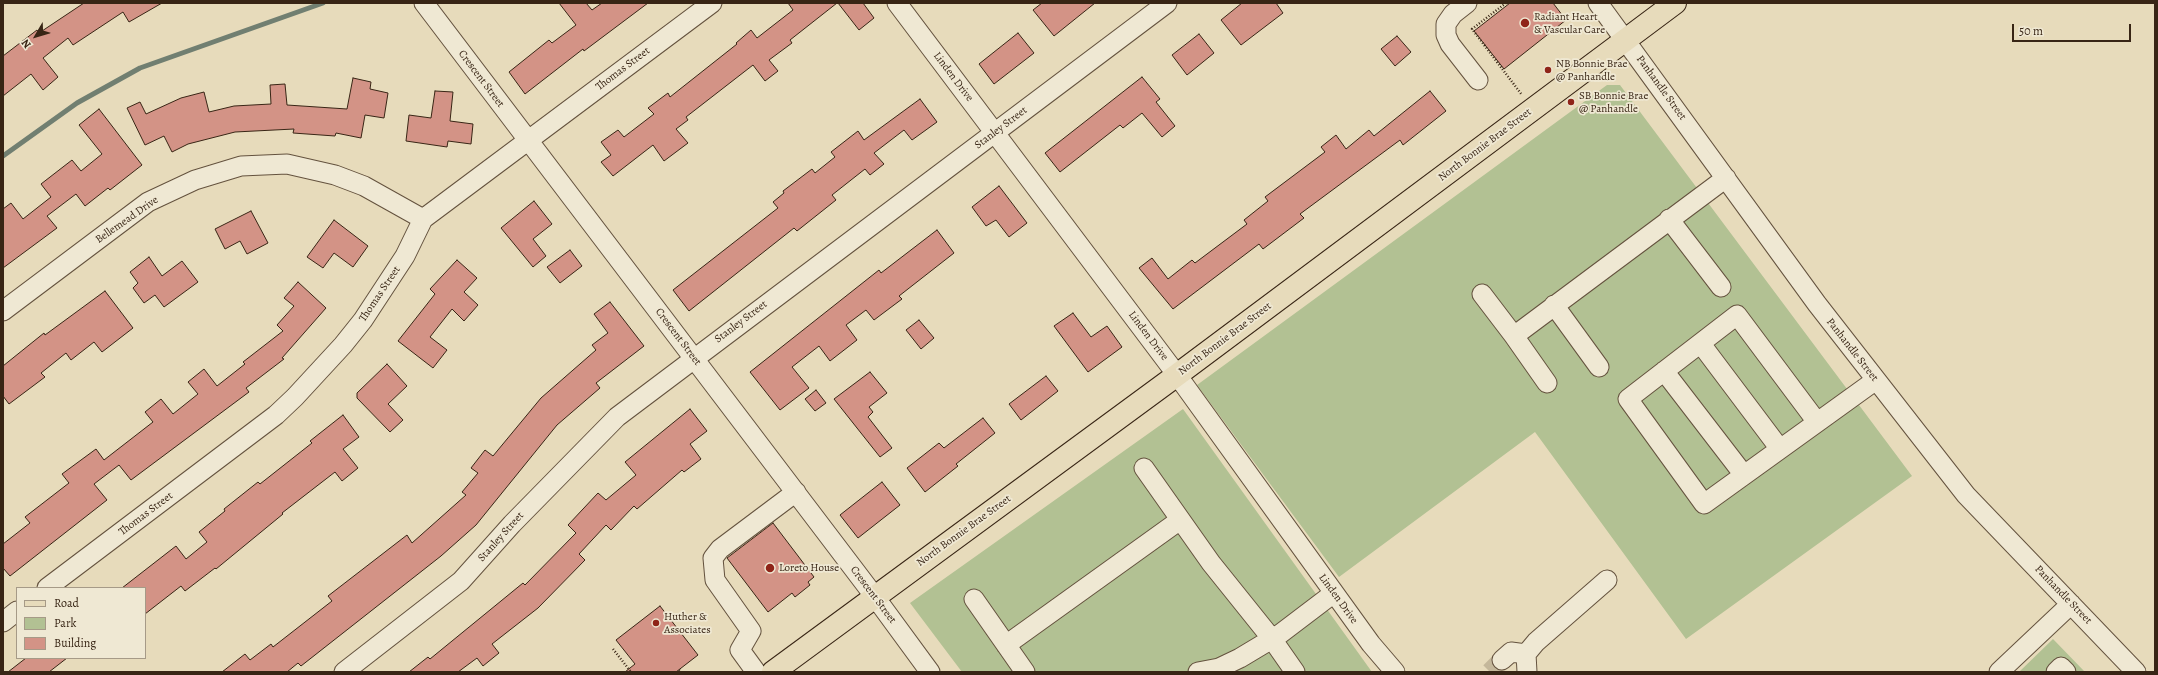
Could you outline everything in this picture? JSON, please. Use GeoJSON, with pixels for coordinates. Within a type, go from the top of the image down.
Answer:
{"type":"FeatureCollection","features":[{"type":"Feature","properties":{"kind":"main road","name":"North Bonnie Brae Street"},"geometry":{"type":"LineString","coordinates":[[773,672],[1177,375],[1675,3]]}},
{"type":"Feature","properties":{"kind":"street","name":"Crescent Street"},"geometry":{"type":"LineString","coordinates":[[424,3],[527,141],[796,492],[930,672]]}},
{"type":"Feature","properties":{"kind":"street","name":"Thomas Street"},"geometry":{"type":"LineString","coordinates":[[48,587],[276,415],[295,397],[343,345],[362,320],[405,256],[424,219],[712,3]]}},
{"type":"Feature","properties":{"kind":"street","name":"Linden Drive"},"geometry":{"type":"LineString","coordinates":[[897,3],[1177,375],[1371,644],[1395,672]]}},
{"type":"Feature","properties":{"kind":"street","name":"Stanley Street"},"geometry":{"type":"LineString","coordinates":[[344,672],[461,581],[512,524],[617,417],[1166,3]]}},
{"type":"Feature","properties":{"kind":"street"},"geometry":{"type":"LineString","coordinates":[[1467,3],[1453,14],[1446,24],[1446,35],[1450,44],[1478,80]]}},
{"type":"Feature","properties":{"kind":"street","name":"Panhandle Street"},"geometry":{"type":"LineString","coordinates":[[1598,3],[1817,304],[1966,495],[2136,672]]}},
{"type":"Feature","properties":{"kind":"street","name":"Bellemead Drive"},"geometry":{"type":"LineString","coordinates":[[3,311],[148,202],[196,180],[241,166],[287,164],[335,175],[364,186],[424,219]]}},
{"type":"Feature","properties":{"kind":"street"},"geometry":{"type":"LineString","coordinates":[[1514,336],[1726,178]]}},
{"type":"Feature","properties":{"kind":"street"},"geometry":{"type":"LineString","coordinates":[[1669,219],[1720,287]]}},
{"type":"Feature","properties":{"kind":"street"},"geometry":{"type":"LineString","coordinates":[[1482,294],[1547,383]]}},
{"type":"Feature","properties":{"kind":"street"},"geometry":{"type":"LineString","coordinates":[[1554,306],[1599,366]]}},
{"type":"Feature","properties":{"kind":"street"},"geometry":{"type":"LineString","coordinates":[[1816,422],[1737,315],[1628,399],[1704,504],[1876,380]]}},
{"type":"Feature","properties":{"kind":"street"},"geometry":{"type":"LineString","coordinates":[[1701,344],[1780,449]]}},
{"type":"Feature","properties":{"kind":"street"},"geometry":{"type":"LineString","coordinates":[[1664,371],[1744,475]]}},
{"type":"Feature","properties":{"kind":"street"},"geometry":{"type":"LineString","coordinates":[[1144,468],[1211,563],[1272,639],[1295,672]]}},
{"type":"Feature","properties":{"kind":"street"},"geometry":{"type":"LineString","coordinates":[[756,672],[740,650],[751,631],[715,580],[713,558],[720,549],[796,492]]}},
{"type":"Feature","properties":{"kind":"street"},"geometry":{"type":"LineString","coordinates":[[1006,645],[1180,520]]}},
{"type":"Feature","properties":{"kind":"street"},"geometry":{"type":"LineString","coordinates":[[1502,660],[1511,652],[1526,663],[1536,642],[1607,580]]}},
{"type":"Feature","properties":{"kind":"street"},"geometry":{"type":"LineString","coordinates":[[1198,672],[1219,668],[1272,639],[1334,593]]}},
{"type":"Feature","properties":{"kind":"street"},"geometry":{"type":"LineString","coordinates":[[974,599],[1026,672]]}},
{"type":"Feature","properties":{"kind":"street"},"geometry":{"type":"LineString","coordinates":[[1999,672],[2071,604]]}},
{"type":"Feature","properties":{"kind":"street"},"geometry":{"type":"LineString","coordinates":[[3,622],[16,612]]}},
{"type":"Feature","properties":{"kind":"street"},"geometry":{"type":"LineString","coordinates":[[2056,672],[2061,667],[2066,672]]}},
{"type":"Feature","properties":{"kind":"path"},"geometry":{"type":"LineString","coordinates":[[1506,3],[1472,30],[1522,95]]}},
{"type":"Feature","properties":{"kind":"path"},"geometry":{"type":"LineString","coordinates":[[614,649],[631,672]]}},
{"type":"Feature","properties":{"kind":"green space"},"geometry":{"type":"Polygon","coordinates":[[[1607,85],[1620,85],[1912,476],[1686,639],[1535,432],[1339,577],[1197,385],[1607,85]]]}},
{"type":"Feature","properties":{"kind":"green space"},"geometry":{"type":"Polygon","coordinates":[[[1183,409],[1372,672],[962,672],[910,603],[1183,409]]]}},
{"type":"Feature","properties":{"kind":"green space"},"geometry":{"type":"Polygon","coordinates":[[[2053,639],[2085,672],[2019,672],[2053,639]]]}},
{"type":"Feature","properties":{"kind":"building"},"geometry":{"type":"Polygon","coordinates":[[[84,3],[162,3],[129,22],[123,12],[73,45],[68,38],[43,58],[58,77],[43,90],[31,74],[3,96],[3,56],[37,30],[39,33],[84,3]]]}},
{"type":"Feature","properties":{"kind":"building"},"geometry":{"type":"Polygon","coordinates":[[[559,3],[586,3],[592,10],[602,3],[648,3],[584,51],[583,49],[525,94],[509,72],[549,40],[552,43],[576,25],[559,3]]]}},
{"type":"Feature","properties":{"kind":"building"},"geometry":{"type":"Polygon","coordinates":[[[788,3],[837,3],[790,40],[792,43],[769,60],[778,71],[765,81],[753,65],[686,117],[688,120],[676,129],[688,143],[664,161],[653,145],[613,176],[601,162],[611,155],[601,142],[618,130],[624,137],[654,114],[648,108],[668,93],[670,97],[737,44],[736,43],[751,30],[757,38],[793,10],[788,3]]]}},
{"type":"Feature","properties":{"kind":"building"},"geometry":{"type":"Polygon","coordinates":[[[838,3],[863,3],[874,18],[859,30],[838,3]]]}},
{"type":"Feature","properties":{"kind":"building"},"geometry":{"type":"Polygon","coordinates":[[[1042,3],[1095,3],[1054,36],[1033,10],[1042,3]]]}},
{"type":"Feature","properties":{"kind":"building"},"geometry":{"type":"Polygon","coordinates":[[[1242,3],[1276,3],[1283,13],[1241,45],[1221,20],[1242,3]]]}},
{"type":"Feature","properties":{"kind":"building"},"geometry":{"type":"Polygon","coordinates":[[[1510,3],[1553,3],[1566,20],[1504,69],[1474,31],[1510,3]]]}},
{"type":"Feature","properties":{"kind":"building"},"geometry":{"type":"Polygon","coordinates":[[[1018,33],[1034,53],[994,84],[979,64],[1018,33]]]}},
{"type":"Feature","properties":{"kind":"building"},"geometry":{"type":"Polygon","coordinates":[[[1199,34],[1214,53],[1187,75],[1172,55],[1199,34]]]}},
{"type":"Feature","properties":{"kind":"building"},"geometry":{"type":"Polygon","coordinates":[[[1397,36],[1411,52],[1395,66],[1381,49],[1397,36]]]}},
{"type":"Feature","properties":{"kind":"building"},"geometry":{"type":"Polygon","coordinates":[[[1142,77],[1160,99],[1156,102],[1175,126],[1162,137],[1142,113],[1123,128],[1120,125],[1060,172],[1045,153],[1142,77]]]}},
{"type":"Feature","properties":{"kind":"building"},"geometry":{"type":"Polygon","coordinates":[[[353,78],[371,82],[370,89],[388,93],[384,118],[365,115],[361,138],[336,133],[335,136],[293,133],[294,129],[235,132],[188,144],[172,152],[164,136],[145,145],[127,108],[140,102],[146,114],[181,98],[204,92],[209,112],[234,106],[271,104],[270,85],[285,84],[287,105],[347,109],[353,78]]]}},
{"type":"Feature","properties":{"kind":"building"},"geometry":{"type":"Polygon","coordinates":[[[435,91],[453,92],[450,121],[473,124],[471,144],[448,141],[447,147],[406,141],[409,115],[431,118],[435,91]]]}},
{"type":"Feature","properties":{"kind":"building"},"geometry":{"type":"Polygon","coordinates":[[[1430,91],[1446,111],[1403,145],[1400,140],[1300,214],[1304,218],[1263,249],[1259,244],[1173,309],[1139,268],[1152,258],[1168,279],[1192,260],[1195,263],[1247,224],[1244,220],[1268,201],[1265,197],[1325,152],[1321,147],[1336,135],[1346,149],[1369,130],[1374,136],[1430,91]]]}},
{"type":"Feature","properties":{"kind":"building"},"geometry":{"type":"Polygon","coordinates":[[[920,99],[937,122],[912,140],[904,130],[874,153],[884,164],[870,175],[865,169],[832,195],[836,200],[797,231],[794,228],[689,311],[673,290],[778,208],[773,202],[784,193],[783,191],[812,169],[815,173],[835,157],[831,152],[858,131],[864,140],[920,99]]]}},
{"type":"Feature","properties":{"kind":"building"},"geometry":{"type":"Polygon","coordinates":[[[99,109],[142,165],[110,190],[108,188],[85,206],[76,194],[47,216],[57,228],[3,268],[3,209],[11,203],[23,219],[51,197],[41,184],[72,160],[81,171],[102,154],[79,125],[99,109]]]}},
{"type":"Feature","properties":{"kind":"building"},"geometry":{"type":"Polygon","coordinates":[[[999,186],[1027,223],[1009,237],[996,220],[986,226],[972,207],[999,186]]]}},
{"type":"Feature","properties":{"kind":"building"},"geometry":{"type":"Polygon","coordinates":[[[534,201],[552,224],[533,239],[546,256],[533,267],[501,228],[534,201]]]}},
{"type":"Feature","properties":{"kind":"building"},"geometry":{"type":"Polygon","coordinates":[[[251,211],[268,243],[247,254],[240,241],[225,249],[215,229],[251,211]]]}},
{"type":"Feature","properties":{"kind":"building"},"geometry":{"type":"Polygon","coordinates":[[[334,220],[368,246],[353,267],[334,253],[323,268],[307,257],[334,220]]]}},
{"type":"Feature","properties":{"kind":"building"},"geometry":{"type":"Polygon","coordinates":[[[937,230],[954,253],[899,296],[902,299],[874,320],[866,310],[846,325],[857,340],[830,361],[819,346],[792,367],[809,388],[780,410],[750,372],[879,270],[881,273],[937,230]]]}},
{"type":"Feature","properties":{"kind":"building"},"geometry":{"type":"Polygon","coordinates":[[[570,250],[582,266],[560,283],[547,267],[570,250]]]}},
{"type":"Feature","properties":{"kind":"building"},"geometry":{"type":"Polygon","coordinates":[[[149,257],[162,276],[182,261],[198,282],[164,307],[155,295],[144,303],[133,288],[138,283],[130,272],[149,257]]]}},
{"type":"Feature","properties":{"kind":"building"},"geometry":{"type":"Polygon","coordinates":[[[457,260],[477,278],[464,292],[478,305],[464,321],[452,309],[430,337],[447,350],[433,368],[398,341],[435,294],[430,289],[457,260]]]}},
{"type":"Feature","properties":{"kind":"building"},"geometry":{"type":"Polygon","coordinates":[[[298,282],[326,308],[282,358],[284,359],[246,388],[249,392],[131,480],[119,465],[94,484],[107,500],[10,576],[3,568],[3,544],[30,523],[25,517],[69,483],[62,474],[96,449],[104,460],[153,422],[145,412],[161,399],[173,414],[198,394],[188,382],[204,369],[217,386],[245,364],[243,362],[283,331],[277,325],[294,306],[284,298],[298,282]]]}},
{"type":"Feature","properties":{"kind":"building"},"geometry":{"type":"Polygon","coordinates":[[[105,291],[133,328],[102,352],[94,342],[71,360],[66,353],[41,373],[45,377],[9,404],[3,396],[3,366],[44,333],[45,335],[105,291]]]}},
{"type":"Feature","properties":{"kind":"building"},"geometry":{"type":"Polygon","coordinates":[[[610,302],[644,346],[596,383],[600,388],[557,425],[476,525],[441,556],[301,666],[298,663],[287,672],[222,672],[245,654],[250,660],[271,644],[273,647],[332,601],[328,596],[407,535],[412,543],[466,495],[462,492],[478,473],[471,468],[485,450],[493,456],[541,398],[596,350],[592,345],[608,333],[594,314],[610,302]]]}},
{"type":"Feature","properties":{"kind":"building"},"geometry":{"type":"Polygon","coordinates":[[[1073,313],[1091,337],[1107,326],[1122,347],[1088,372],[1054,326],[1073,313]]]}},
{"type":"Feature","properties":{"kind":"building"},"geometry":{"type":"Polygon","coordinates":[[[919,320],[934,338],[921,349],[906,330],[919,320]]]}},
{"type":"Feature","properties":{"kind":"building"},"geometry":{"type":"Polygon","coordinates":[[[387,364],[407,386],[388,404],[403,420],[390,432],[357,398],[357,393],[387,364]]]}},
{"type":"Feature","properties":{"kind":"building"},"geometry":{"type":"Polygon","coordinates":[[[870,372],[887,393],[869,407],[873,412],[868,417],[892,448],[880,457],[834,399],[870,372]]]}},
{"type":"Feature","properties":{"kind":"building"},"geometry":{"type":"Polygon","coordinates":[[[1046,376],[1058,391],[1021,420],[1009,404],[1046,376]]]}},
{"type":"Feature","properties":{"kind":"building"},"geometry":{"type":"Polygon","coordinates":[[[816,390],[826,403],[815,411],[805,399],[816,390]]]}},
{"type":"Feature","properties":{"kind":"building"},"geometry":{"type":"Polygon","coordinates":[[[690,409],[707,431],[690,444],[701,459],[684,472],[682,470],[637,509],[634,506],[611,530],[606,525],[579,554],[585,560],[538,608],[492,644],[499,653],[483,666],[477,658],[458,672],[409,672],[428,657],[430,659],[523,583],[525,585],[576,533],[568,525],[598,493],[606,500],[636,475],[625,462],[690,409]]]}},
{"type":"Feature","properties":{"kind":"building"},"geometry":{"type":"Polygon","coordinates":[[[343,415],[359,437],[343,449],[358,468],[342,481],[335,472],[282,513],[283,514],[216,569],[215,568],[185,591],[181,586],[146,613],[146,587],[123,587],[176,546],[186,559],[207,542],[199,532],[225,511],[224,509],[258,482],[260,484],[312,443],[310,441],[343,415]]]}},
{"type":"Feature","properties":{"kind":"building"},"geometry":{"type":"Polygon","coordinates":[[[983,418],[995,433],[956,464],[958,466],[925,492],[907,468],[939,443],[944,448],[983,418]]]}},
{"type":"Feature","properties":{"kind":"building"},"geometry":{"type":"Polygon","coordinates":[[[882,482],[900,505],[858,538],[840,515],[882,482]]]}},
{"type":"Feature","properties":{"kind":"building","name":"Loreto House"},"geometry":{"type":"Polygon","coordinates":[[[773,523],[814,577],[808,582],[810,585],[795,597],[792,593],[768,612],[727,558],[773,523]]]}},
{"type":"Feature","properties":{"kind":"building","name":"Huther & Associates"},"geometry":{"type":"Polygon","coordinates":[[[660,606],[698,655],[676,672],[625,672],[635,664],[616,640],[660,606]]]}},
{"type":"Feature","properties":{"kind":"building"},"geometry":{"type":"Polygon","coordinates":[[[25,659],[66,659],[49,672],[8,672],[25,659]]]}},
{"type":"Feature","properties":{"kind":"waterway"},"geometry":{"type":"LineString","coordinates":[[3,156],[77,103],[140,68],[323,3]]}},
{"type":"Feature","properties":{"kind":"tunnel"},"geometry":{"type":"LineString","coordinates":[[1490,672],[1502,660]]}},
{"type":"Feature","properties":{"kind":"place","name":"Radiant Heart & Vascular Care"},"geometry":{"type":"Point","coordinates":[1525,23]}},
{"type":"Feature","properties":{"kind":"place","name":"NB Bonnie Brae @ Panhandle"},"geometry":{"type":"Point","coordinates":[1548,70]}},
{"type":"Feature","properties":{"kind":"place","name":"SB Bonnie Brae @ Panhandle"},"geometry":{"type":"Point","coordinates":[1571,102]}},
{"type":"Feature","properties":{"kind":"place","name":"Loreto House"},"geometry":{"type":"Point","coordinates":[770,568]}},
{"type":"Feature","properties":{"kind":"place","name":"Huther & Associates"},"geometry":{"type":"Point","coordinates":[656,623]}}]}
